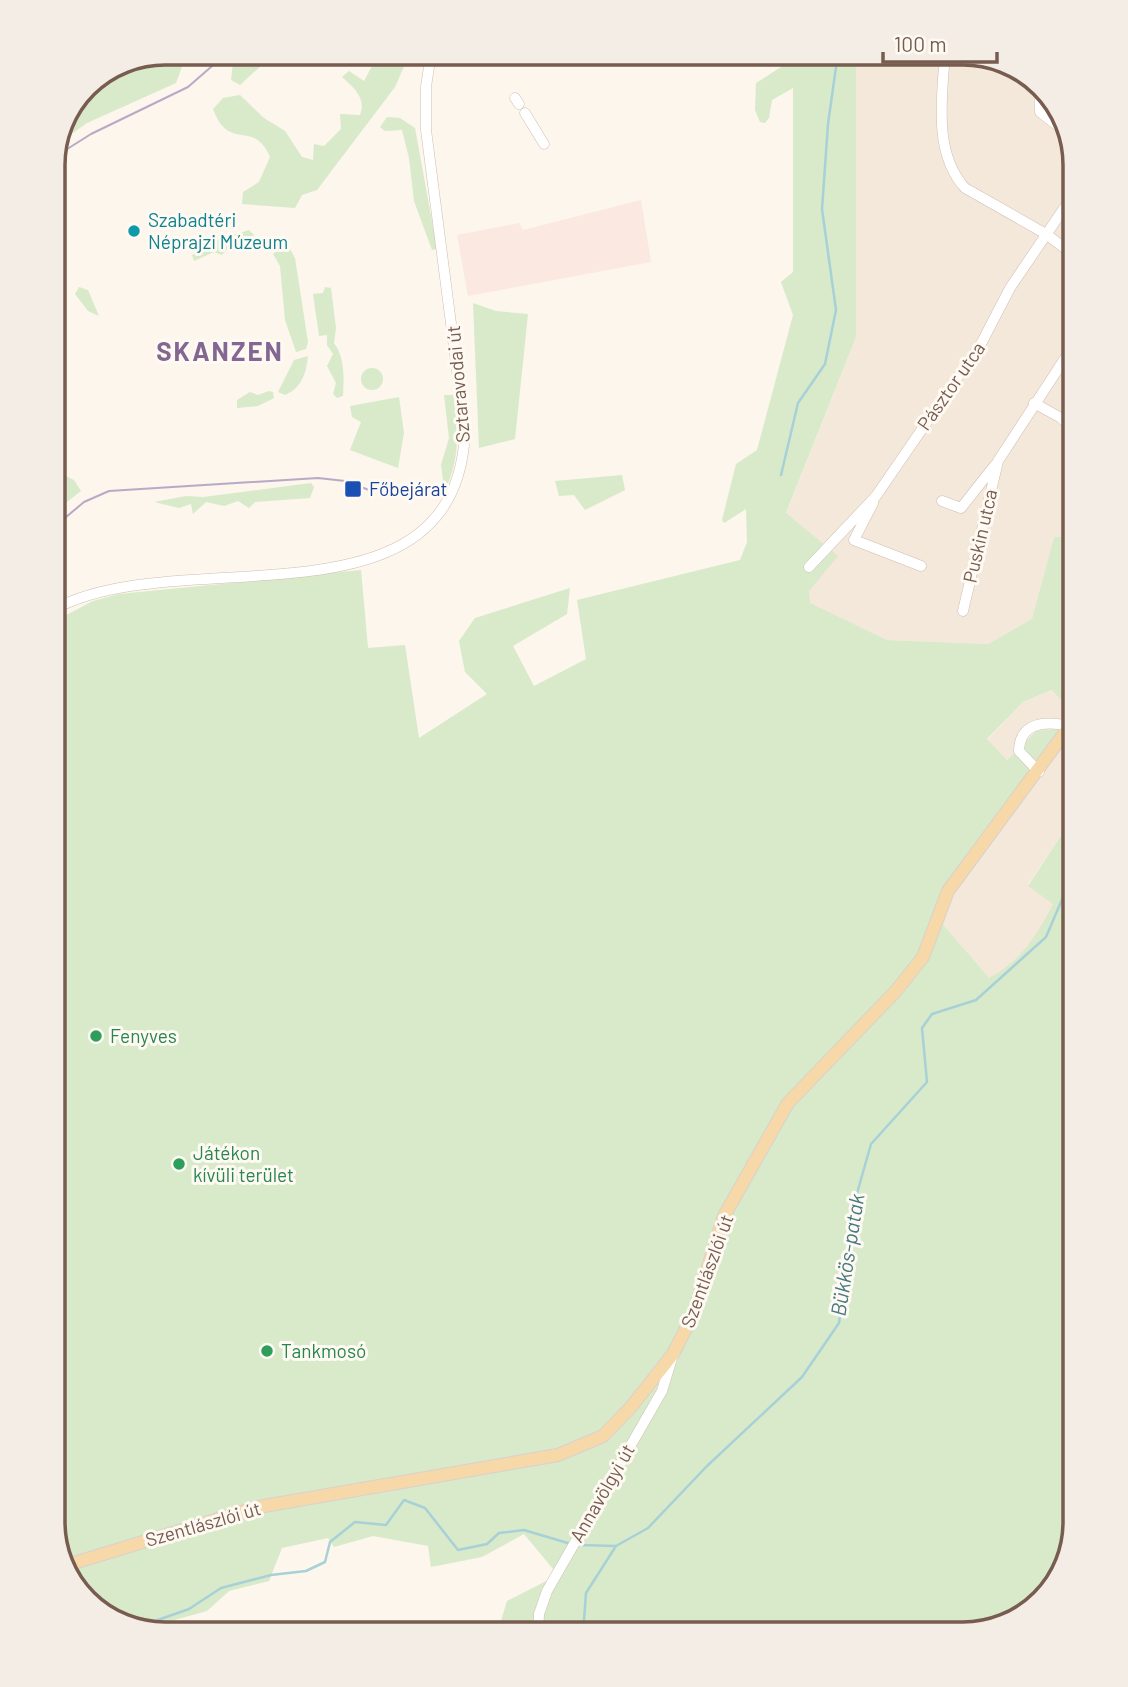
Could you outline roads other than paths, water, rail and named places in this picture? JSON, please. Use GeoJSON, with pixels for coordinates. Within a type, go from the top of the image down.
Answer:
{"type":"FeatureCollection","features":[{"type":"Feature","properties":{"kind":"main road","name":"Szentlászlói út"},"geometry":{"type":"LineString","coordinates":[[73,1563],[258,1507],[578,1449],[614,1426],[673,1354],[692,1315],[724,1216],[776,1121],[788,1104],[895,992],[923,957],[948,891],[1063,737]]}},
{"type":"Feature","properties":{"kind":"street","name":"Sztaravodai út"},"geometry":{"type":"LineString","coordinates":[[65,604],[89,593],[135,584],[322,569],[371,561],[412,541],[437,517],[460,474],[465,432],[426,130],[429,65]]}},
{"type":"Feature","properties":{"kind":"street"},"geometry":{"type":"LineString","coordinates":[[945,65],[944,141],[955,177],[965,188],[1063,246]]}},
{"type":"Feature","properties":{"kind":"street"},"geometry":{"type":"LineString","coordinates":[[1040,100],[1040,112],[1055,123]]}},
{"type":"Feature","properties":{"kind":"street"},"geometry":{"type":"LineString","coordinates":[[524,113],[544,144]]}},
{"type":"Feature","properties":{"kind":"street","name":"Pásztor utca"},"geometry":{"type":"LineString","coordinates":[[809,567],[876,496],[982,342],[1010,288],[1063,210]]}},
{"type":"Feature","properties":{"kind":"street","name":"Puskin utca"},"geometry":{"type":"LineString","coordinates":[[942,501],[961,508],[998,461],[1063,362]]}},
{"type":"Feature","properties":{"kind":"street"},"geometry":{"type":"LineString","coordinates":[[1034,403],[1063,420]]}},
{"type":"Feature","properties":{"kind":"street","name":"Puskin utca"},"geometry":{"type":"LineString","coordinates":[[962,611],[998,461]]}},
{"type":"Feature","properties":{"kind":"street"},"geometry":{"type":"LineString","coordinates":[[876,496],[854,540],[921,566]]}},
{"type":"Feature","properties":{"kind":"street"},"geometry":{"type":"LineString","coordinates":[[1039,772],[1019,751],[1019,738],[1026,729],[1038,723],[1063,723]]}},
{"type":"Feature","properties":{"kind":"street","name":"Annavölgyi út"},"geometry":{"type":"LineString","coordinates":[[539,1622],[541,1602],[662,1391],[673,1354]]}},
{"type":"Feature","properties":{"kind":"waterway"},"geometry":{"type":"LineString","coordinates":[[781,475],[798,403],[825,364],[836,310],[822,209],[828,124],[836,65]]}},
{"type":"Feature","properties":{"kind":"waterway","name":"Bükkös-patak"},"geometry":{"type":"LineString","coordinates":[[584,1622],[586,1593],[616,1546],[648,1528],[707,1466],[802,1377],[839,1323],[856,1197],[871,1144],[927,1082],[922,1028],[932,1014],[976,1000],[1046,937],[1063,897]]}},
{"type":"Feature","properties":{"kind":"waterway"},"geometry":{"type":"LineString","coordinates":[[154,1621],[189,1609],[221,1588],[271,1575],[306,1571],[325,1562],[330,1542],[355,1522],[386,1525],[404,1500],[425,1508],[458,1550],[487,1544],[499,1533],[524,1530],[571,1544]]}},
{"type":"Feature","properties":{"kind":"waterway"},"geometry":{"type":"LineString","coordinates":[[578,1545],[616,1546]]}},
{"type":"Feature","properties":{"kind":"tram line"},"geometry":{"type":"LineString","coordinates":[[66,150],[91,134],[188,87],[213,65]]}},
{"type":"Feature","properties":{"kind":"tram line"},"geometry":{"type":"LineString","coordinates":[[65,518],[84,502],[109,491],[318,478],[345,481],[369,490]]}},
{"type":"Feature","properties":{"kind":"place","name":"Szabadtéri Néprajzi Múzeum"},"geometry":{"type":"Point","coordinates":[134,231]}},
{"type":"Feature","properties":{"kind":"place","name":"Főbejárat"},"geometry":{"type":"Point","coordinates":[353,489]}},
{"type":"Feature","properties":{"kind":"place","name":"Fenyves"},"geometry":{"type":"Point","coordinates":[96,1036]}},
{"type":"Feature","properties":{"kind":"place","name":"Játékon kívüli terület"},"geometry":{"type":"Point","coordinates":[179,1164]}},
{"type":"Feature","properties":{"kind":"place","name":"Tankmosó"},"geometry":{"type":"Point","coordinates":[267,1351]}},
{"type":"Feature","properties":{"kind":"district","name":"SKANZEN"},"geometry":{"type":"Point","coordinates":[220,352]}}]}
